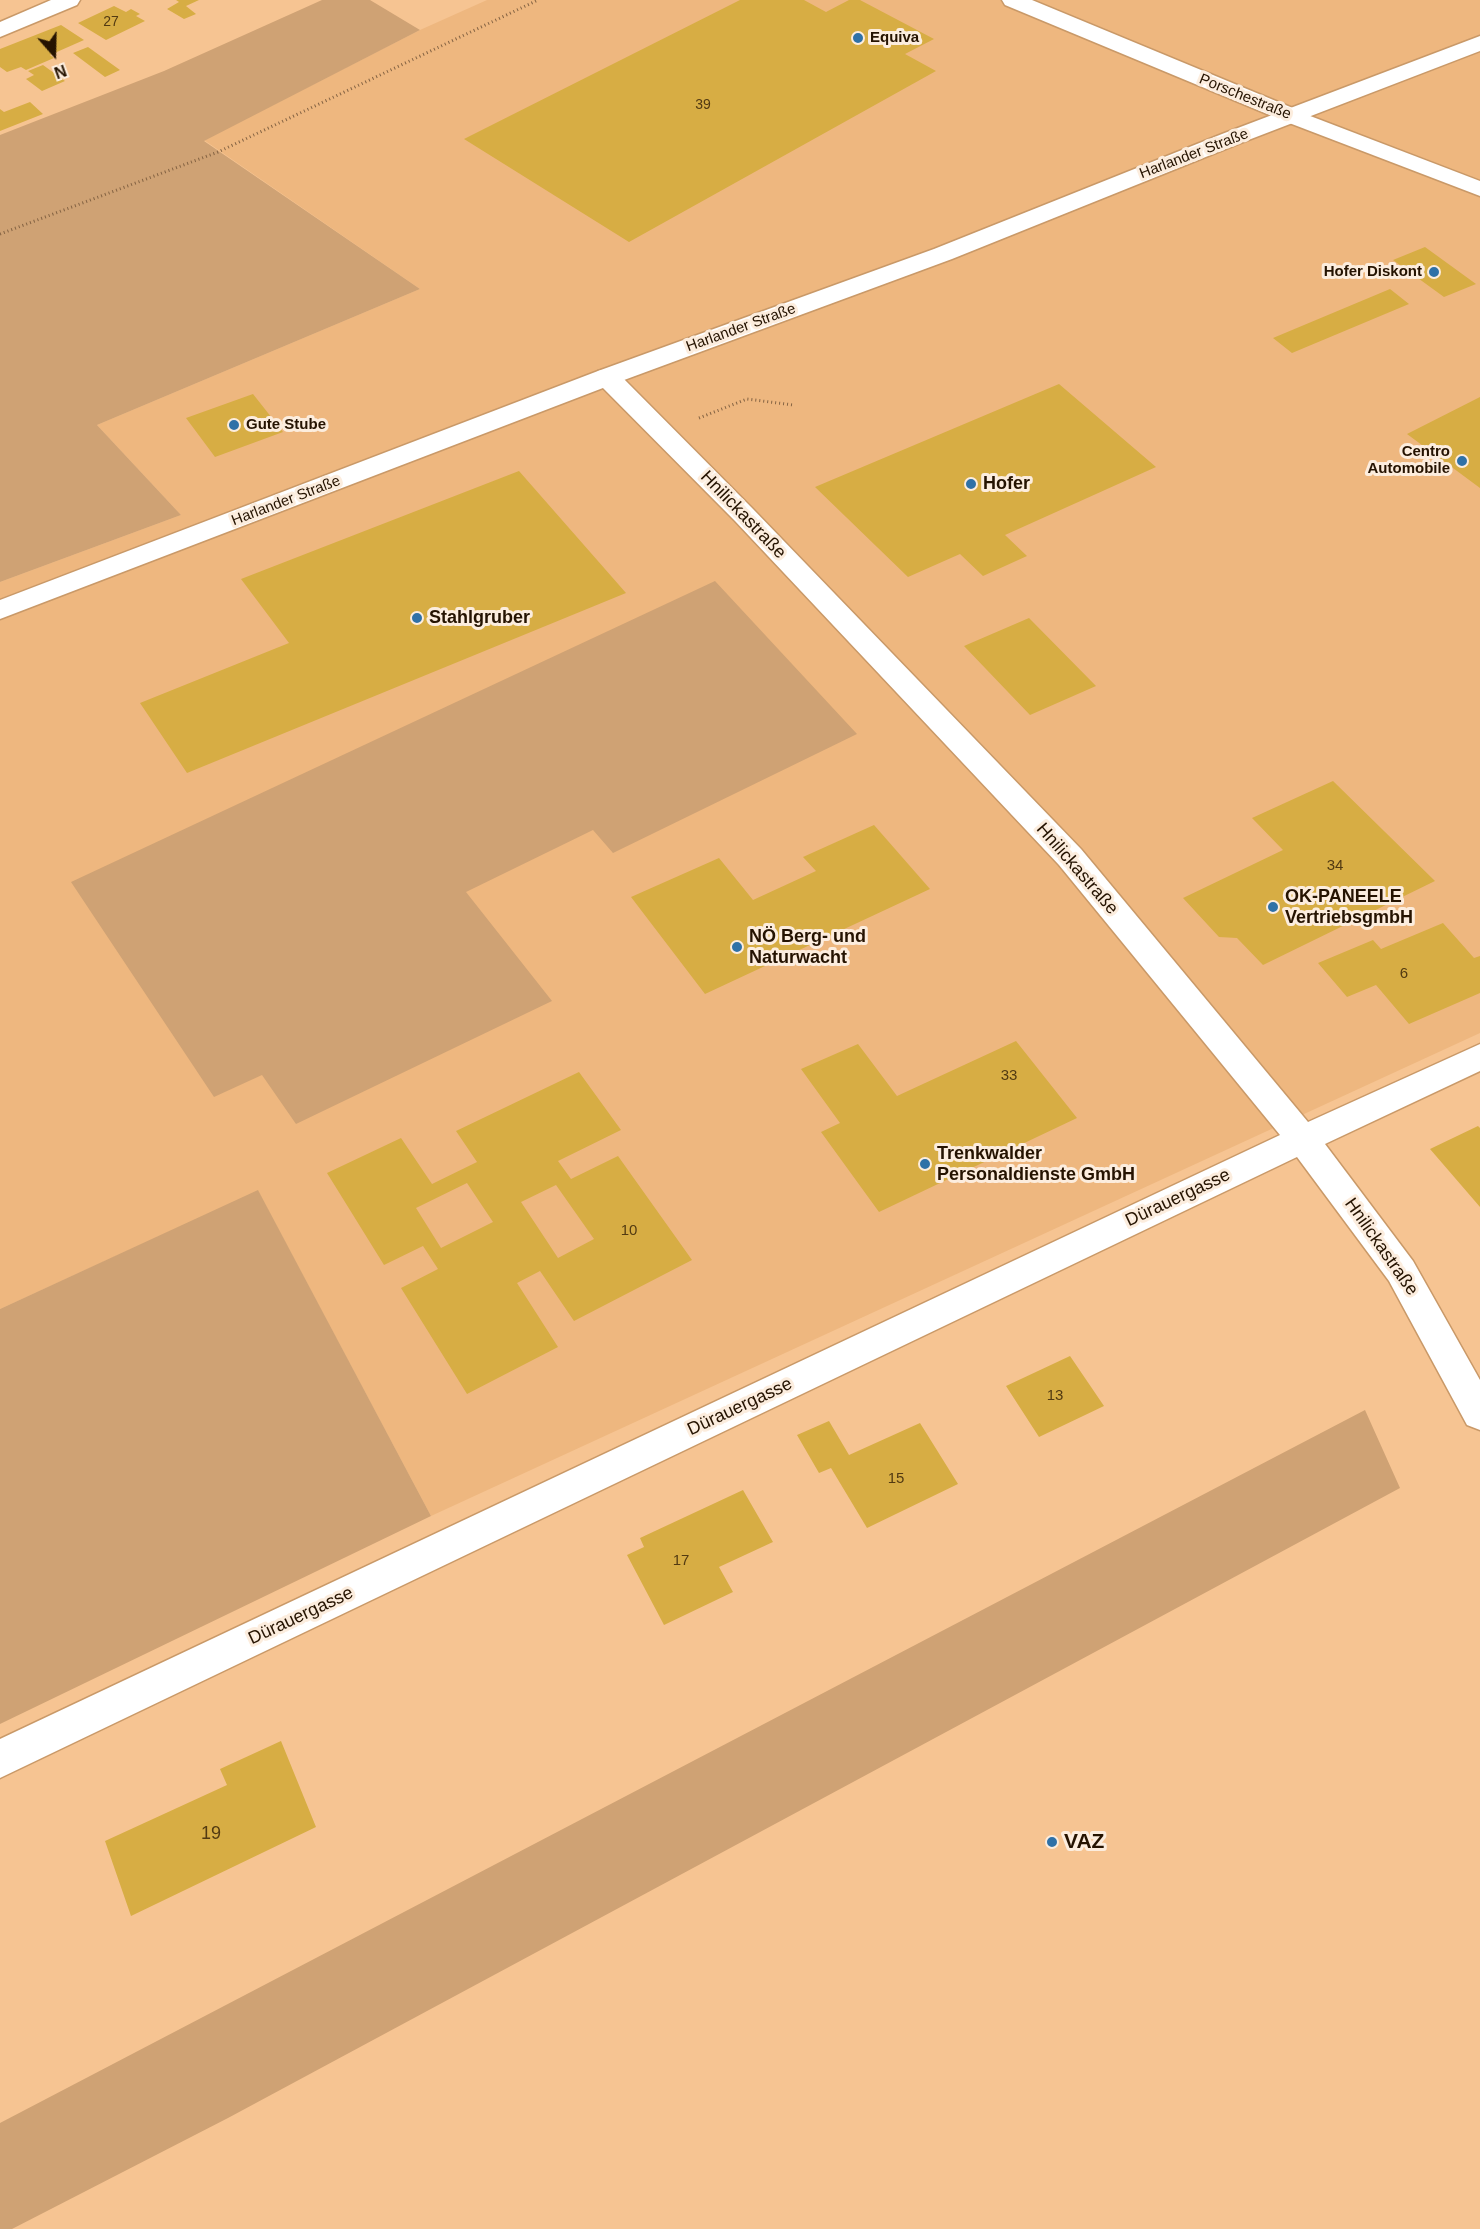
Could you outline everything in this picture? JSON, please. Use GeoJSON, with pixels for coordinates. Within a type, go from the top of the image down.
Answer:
{"type":"FeatureCollection","features":[{"type":"Feature","properties":{"kind":"street"},"geometry":{"type":"LineString","coordinates":[[0,30],[69,0]]}},
{"type":"Feature","properties":{"kind":"street","name":"Porschestraße"},"geometry":{"type":"LineString","coordinates":[[1013,0],[1292,116],[1480,189]]}},
{"type":"Feature","properties":{"kind":"street","name":"Harlander Straße"},"geometry":{"type":"LineString","coordinates":[[0,610],[608,377],[943,254],[1480,43]]}},
{"type":"Feature","properties":{"kind":"street","name":"Hnilickastraße"},"geometry":{"type":"LineString","coordinates":[[608,377],[1070,857],[1303,1139],[1401,1270],[1480,1414]]}},
{"type":"Feature","properties":{"kind":"street","name":"Dürauergasse"},"geometry":{"type":"LineString","coordinates":[[0,1759],[1480,1057]]}},
{"type":"Feature","properties":{"kind":"path"},"geometry":{"type":"LineString","coordinates":[[0,234],[218,152],[538,0]]}},
{"type":"Feature","properties":{"kind":"path"},"geometry":{"type":"LineString","coordinates":[[663,433],[747,399],[793,405]]}},
{"type":"Feature","properties":{"kind":"shaded area"},"geometry":{"type":"Polygon","coordinates":[[[322,0],[370,0],[420,30],[204,141],[420,289],[97,425],[181,515],[0,582],[0,135],[164,71],[322,0]]]}},
{"type":"Feature","properties":{"kind":"shaded area"},"geometry":{"type":"Polygon","coordinates":[[[487,0],[1480,0],[1480,1033],[431,1516],[258,1191],[0,1309],[0,582],[181,515],[97,425],[420,289],[204,140],[420,30],[487,0]]]}},
{"type":"Feature","properties":{"kind":"shaded area"},"geometry":{"type":"Polygon","coordinates":[[[715,581],[857,734],[613,853],[593,830],[466,892],[552,1001],[296,1124],[262,1075],[214,1097],[71,882],[715,581]]]}},
{"type":"Feature","properties":{"kind":"shaded area"},"geometry":{"type":"Polygon","coordinates":[[[258,1190],[431,1516],[0,1724],[0,1309],[258,1190]]]}},
{"type":"Feature","properties":{"kind":"shaded area"},"geometry":{"type":"Polygon","coordinates":[[[1365,1410],[1400,1488],[228,2118],[12,2229],[0,2229],[0,2123],[1365,1410]]]}},
{"type":"Feature","properties":{"kind":"building"},"geometry":{"type":"Polygon","coordinates":[[[176,0],[199,0],[186,6],[196,14],[184,19],[167,9],[179,2],[176,0]]]}},
{"type":"Feature","properties":{"kind":"building"},"geometry":{"type":"Polygon","coordinates":[[[740,0],[804,0],[826,12],[849,0],[860,0],[934,39],[905,54],[936,71],[629,242],[464,139],[740,0]]]}},
{"type":"Feature","properties":{"kind":"building"},"geometry":{"type":"Polygon","coordinates":[[[114,6],[126,12],[131,9],[140,14],[136,16],[145,21],[106,40],[78,23],[114,6]]]}},
{"type":"Feature","properties":{"kind":"building"},"geometry":{"type":"Polygon","coordinates":[[[61,25],[84,40],[50,55],[54,58],[26,70],[21,67],[7,72],[0,67],[0,49],[61,25]]]}},
{"type":"Feature","properties":{"kind":"building"},"geometry":{"type":"Polygon","coordinates":[[[88,47],[120,70],[105,77],[73,53],[88,47]]]}},
{"type":"Feature","properties":{"kind":"building"},"geometry":{"type":"Polygon","coordinates":[[[43,65],[65,81],[42,91],[26,79],[34,75],[28,71],[43,65]]]}},
{"type":"Feature","properties":{"kind":"building"},"geometry":{"type":"Polygon","coordinates":[[[30,102],[43,114],[0,131],[0,109],[4,112],[30,102]]]}},
{"type":"Feature","properties":{"kind":"building","name":"Hofer Diskont"},"geometry":{"type":"Polygon","coordinates":[[[1425,247],[1476,284],[1444,297],[1393,260],[1425,247]]]}},
{"type":"Feature","properties":{"kind":"building"},"geometry":{"type":"Polygon","coordinates":[[[1390,289],[1409,304],[1292,353],[1273,338],[1390,289]]]}},
{"type":"Feature","properties":{"kind":"building","name":"Hofer"},"geometry":{"type":"Polygon","coordinates":[[[1059,384],[1156,467],[1005,535],[1027,556],[983,576],[960,554],[908,577],[815,487],[1059,384]]]}},
{"type":"Feature","properties":{"kind":"building","name":"Gute Stube"},"geometry":{"type":"Polygon","coordinates":[[[253,394],[283,432],[215,457],[186,418],[253,394]]]}},
{"type":"Feature","properties":{"kind":"building","name":"Centro Automobile"},"geometry":{"type":"Polygon","coordinates":[[[1480,397],[1480,488],[1407,434],[1480,397]]]}},
{"type":"Feature","properties":{"kind":"building","name":"Stahlgruber"},"geometry":{"type":"Polygon","coordinates":[[[519,471],[626,593],[187,773],[140,703],[289,643],[241,579],[519,471]]]}},
{"type":"Feature","properties":{"kind":"building"},"geometry":{"type":"Polygon","coordinates":[[[1029,618],[1096,686],[1030,715],[964,646],[1029,618]]]}},
{"type":"Feature","properties":{"kind":"building"},"geometry":{"type":"Polygon","coordinates":[[[1333,781],[1435,881],[1263,965],[1237,938],[1219,937],[1183,898],[1283,850],[1252,818],[1333,781]]]}},
{"type":"Feature","properties":{"kind":"building","name":"NÖ Berg- und Naturwacht"},"geometry":{"type":"Polygon","coordinates":[[[874,825],[930,889],[705,994],[631,897],[719,858],[753,900],[816,871],[803,857],[874,825]]]}},
{"type":"Feature","properties":{"kind":"building"},"geometry":{"type":"Polygon","coordinates":[[[1443,923],[1474,958],[1480,956],[1480,993],[1409,1024],[1376,985],[1347,997],[1318,963],[1373,940],[1381,949],[1443,923]]]}},
{"type":"Feature","properties":{"kind":"building"},"geometry":{"type":"Polygon","coordinates":[[[1016,1041],[1077,1118],[879,1212],[821,1132],[840,1123],[801,1069],[858,1044],[897,1096],[1016,1041]]]}},
{"type":"Feature","properties":{"kind":"building"},"geometry":{"type":"Polygon","coordinates":[[[579,1072],[621,1130],[558,1161],[571,1179],[618,1156],[692,1260],[574,1321],[540,1271],[517,1283],[558,1347],[467,1394],[401,1288],[438,1269],[423,1246],[384,1265],[327,1173],[401,1138],[432,1184],[477,1162],[456,1131],[579,1072]],[[467,1183],[416,1208],[441,1248],[493,1222],[467,1183]],[[556,1185],[521,1202],[558,1258],[594,1239],[556,1185]]]}},
{"type":"Feature","properties":{"kind":"building"},"geometry":{"type":"Polygon","coordinates":[[[1478,1126],[1480,1128],[1480,1207],[1430,1149],[1478,1126]]]}},
{"type":"Feature","properties":{"kind":"building"},"geometry":{"type":"Polygon","coordinates":[[[1070,1356],[1104,1406],[1039,1437],[1006,1386],[1070,1356]]]}},
{"type":"Feature","properties":{"kind":"building"},"geometry":{"type":"Polygon","coordinates":[[[829,1421],[849,1455],[920,1423],[958,1484],[867,1528],[831,1468],[819,1473],[797,1435],[829,1421]]]}},
{"type":"Feature","properties":{"kind":"building"},"geometry":{"type":"Polygon","coordinates":[[[743,1490],[773,1542],[719,1567],[733,1592],[664,1625],[627,1555],[644,1547],[640,1538],[743,1490]]]}},
{"type":"Feature","properties":{"kind":"building"},"geometry":{"type":"Polygon","coordinates":[[[281,1741],[316,1827],[131,1916],[105,1841],[227,1785],[220,1769],[281,1741]]]}},
{"type":"Feature","properties":{"kind":"place","name":"Equiva"},"geometry":{"type":"Point","coordinates":[858,38]}},
{"type":"Feature","properties":{"kind":"place","name":"Hofer Diskont"},"geometry":{"type":"Point","coordinates":[1434,272]}},
{"type":"Feature","properties":{"kind":"place","name":"Gute Stube"},"geometry":{"type":"Point","coordinates":[234,425]}},
{"type":"Feature","properties":{"kind":"place","name":"Centro Automobile"},"geometry":{"type":"Point","coordinates":[1462,461]}},
{"type":"Feature","properties":{"kind":"place","name":"Hofer"},"geometry":{"type":"Point","coordinates":[971,484]}},
{"type":"Feature","properties":{"kind":"place","name":"Stahlgruber"},"geometry":{"type":"Point","coordinates":[417,618]}},
{"type":"Feature","properties":{"kind":"place","name":"OK-PANEELE VertriebsgmbH"},"geometry":{"type":"Point","coordinates":[1273,907]}},
{"type":"Feature","properties":{"kind":"place","name":"NÖ Berg- und Naturwacht"},"geometry":{"type":"Point","coordinates":[737,947]}},
{"type":"Feature","properties":{"kind":"place","name":"Trenkwalder Personaldienste GmbH"},"geometry":{"type":"Point","coordinates":[925,1164]}},
{"type":"Feature","properties":{"kind":"place","name":"VAZ"},"geometry":{"type":"Point","coordinates":[1052,1842]}}]}
